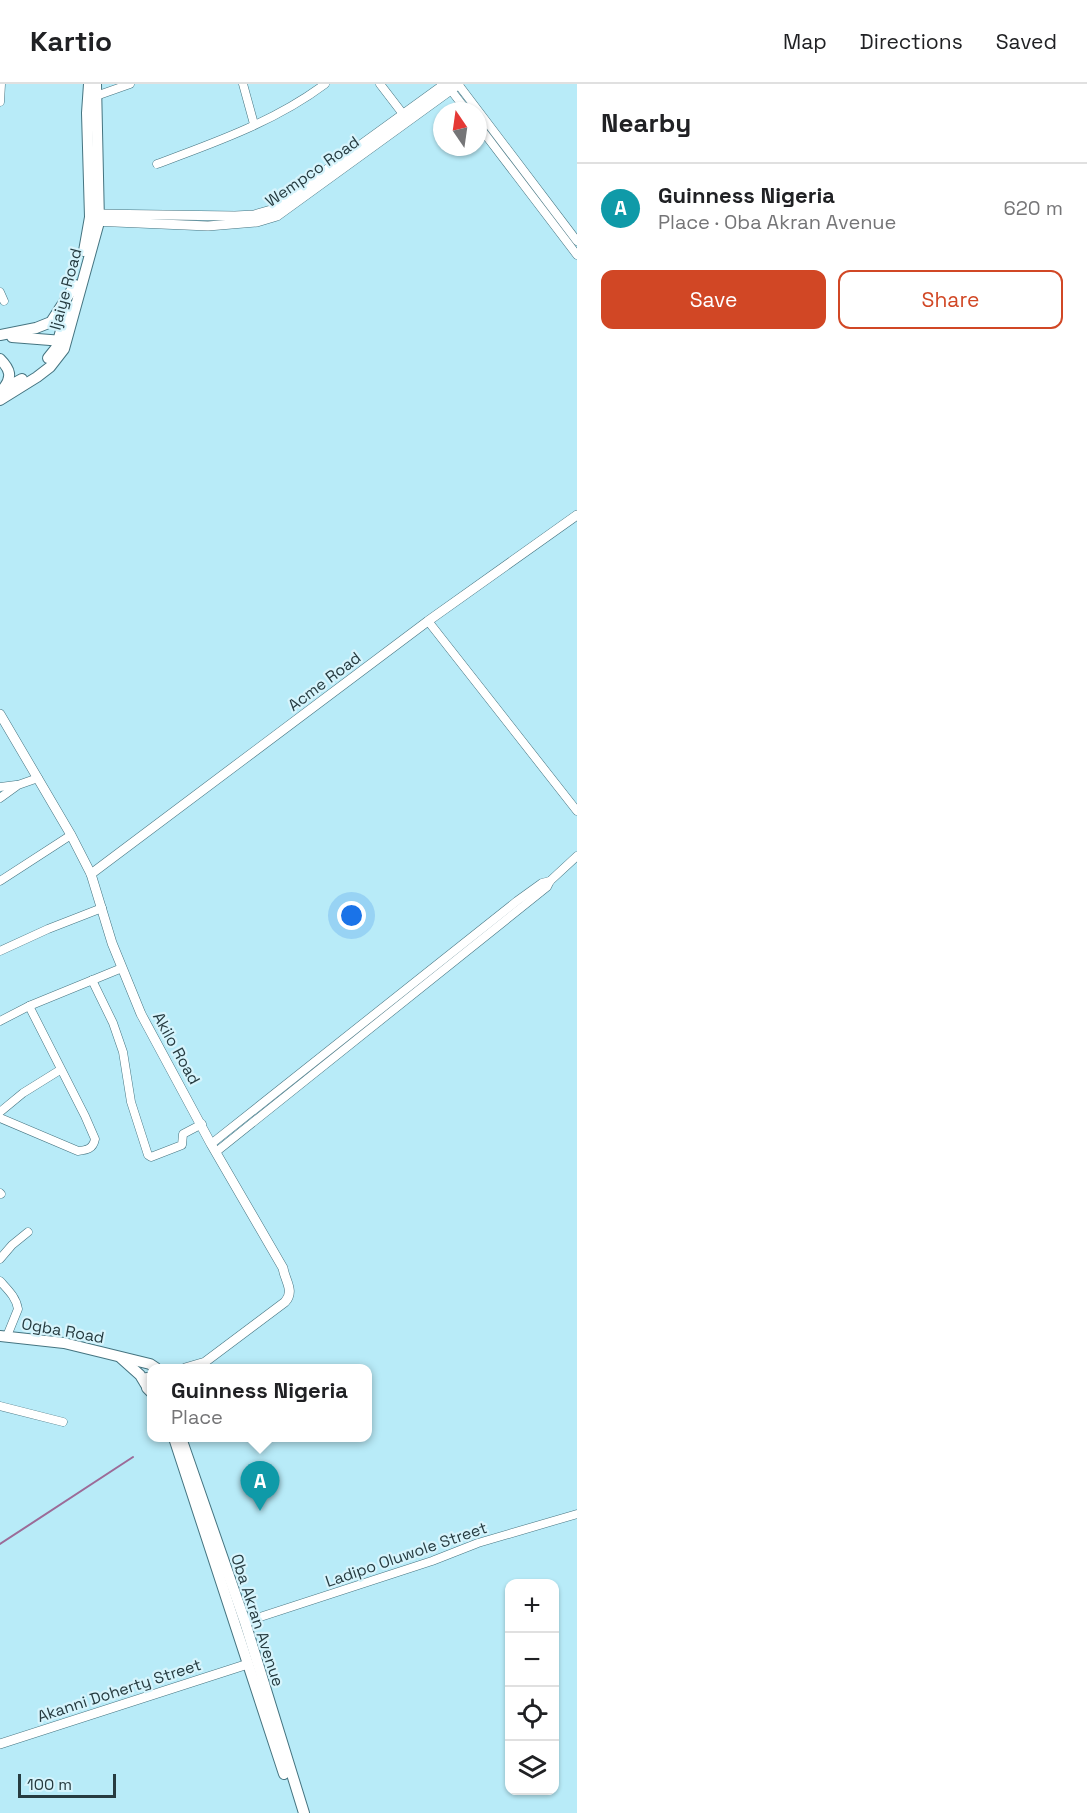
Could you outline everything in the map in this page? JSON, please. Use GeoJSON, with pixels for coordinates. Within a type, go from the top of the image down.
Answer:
{"type":"FeatureCollection","features":[{"type":"Feature","properties":{"kind":"main road","name":"Ijaiye Road"},"geometry":{"type":"LineString","coordinates":[[61,345],[94,218],[87,113],[89,84]]}},
{"type":"Feature","properties":{"kind":"main road","name":"Ijaiye Road"},"geometry":{"type":"LineString","coordinates":[[61,345],[94,218],[96,90]]}},
{"type":"Feature","properties":{"kind":"main road"},"geometry":{"type":"LineString","coordinates":[[0,336],[36,328],[51,322],[75,285]]}},
{"type":"Feature","properties":{"kind":"main road"},"geometry":{"type":"LineString","coordinates":[[0,336],[61,345]]}},
{"type":"Feature","properties":{"kind":"main road"},"geometry":{"type":"LineString","coordinates":[[0,342],[61,345]]}},
{"type":"Feature","properties":{"kind":"main road"},"geometry":{"type":"LineString","coordinates":[[1,394],[37,377],[50,367],[61,345]]}},
{"type":"Feature","properties":{"kind":"main road"},"geometry":{"type":"LineString","coordinates":[[1,394],[41,365],[61,345]]}},
{"type":"Feature","properties":{"kind":"main road"},"geometry":{"type":"LineString","coordinates":[[0,359],[7,366],[10,374],[9,382],[1,394]]}},
{"type":"Feature","properties":{"kind":"main road","name":"Ogba Road"},"geometry":{"type":"LineString","coordinates":[[3,1336],[64,1343],[150,1364]]}},
{"type":"Feature","properties":{"kind":"main road","name":"Ogba Road"},"geometry":{"type":"LineString","coordinates":[[121,1358],[140,1376],[147,1386]]}},
{"type":"Feature","properties":{"kind":"main road","name":"Oba Akran Avenue"},"geometry":{"type":"LineString","coordinates":[[176,1442],[297,1813]]}},
{"type":"Feature","properties":{"kind":"main road","name":"Oba Akran Avenue"},"geometry":{"type":"LineString","coordinates":[[184,1442],[244,1622],[304,1813]]}},
{"type":"Feature","properties":{"kind":"street"},"geometry":{"type":"LineString","coordinates":[[0,102],[1,84]]}},
{"type":"Feature","properties":{"kind":"street"},"geometry":{"type":"LineString","coordinates":[[96,90],[130,84]]}},
{"type":"Feature","properties":{"kind":"street"},"geometry":{"type":"LineString","coordinates":[[243,84],[254,124]]}},
{"type":"Feature","properties":{"kind":"street"},"geometry":{"type":"LineString","coordinates":[[157,164],[286,110],[325,84]]}},
{"type":"Feature","properties":{"kind":"street"},"geometry":{"type":"LineString","coordinates":[[380,84],[403,114]]}},
{"type":"Feature","properties":{"kind":"street"},"geometry":{"type":"LineString","coordinates":[[453,85],[462,102]]}},
{"type":"Feature","properties":{"kind":"street"},"geometry":{"type":"LineString","coordinates":[[453,85],[577,242]]}},
{"type":"Feature","properties":{"kind":"street","name":"Wempco Road"},"geometry":{"type":"LineString","coordinates":[[94,218],[208,226],[257,222],[277,216],[453,85]]}},
{"type":"Feature","properties":{"kind":"street","name":"Wempco Road"},"geometry":{"type":"LineString","coordinates":[[94,218],[235,216],[254,215],[271,210],[403,114],[453,85]]}},
{"type":"Feature","properties":{"kind":"street"},"geometry":{"type":"LineString","coordinates":[[487,136],[577,255]]}},
{"type":"Feature","properties":{"kind":"street"},"geometry":{"type":"LineString","coordinates":[[0,292],[4,301]]}},
{"type":"Feature","properties":{"kind":"street","name":"Acme Road"},"geometry":{"type":"LineString","coordinates":[[91,874],[428,621],[577,515]]}},
{"type":"Feature","properties":{"kind":"street"},"geometry":{"type":"LineString","coordinates":[[428,621],[577,811]]}},
{"type":"Feature","properties":{"kind":"street","name":"Akilo Road"},"geometry":{"type":"LineString","coordinates":[[1,716],[71,835],[91,874],[122,968],[141,1014],[283,1268],[290,1294],[285,1302],[203,1364]]}},
{"type":"Feature","properties":{"kind":"street"},"geometry":{"type":"LineString","coordinates":[[0,787],[18,785],[38,778]]}},
{"type":"Feature","properties":{"kind":"street"},"geometry":{"type":"LineString","coordinates":[[0,798],[18,785]]}},
{"type":"Feature","properties":{"kind":"street"},"geometry":{"type":"LineString","coordinates":[[0,881],[71,835]]}},
{"type":"Feature","properties":{"kind":"street"},"geometry":{"type":"LineString","coordinates":[[214,1148],[520,904],[547,887],[550,881],[577,856]]}},
{"type":"Feature","properties":{"kind":"street"},"geometry":{"type":"LineString","coordinates":[[0,951],[102,908]]}},
{"type":"Feature","properties":{"kind":"street"},"geometry":{"type":"LineString","coordinates":[[0,1021],[29,1006],[122,968]]}},
{"type":"Feature","properties":{"kind":"street"},"geometry":{"type":"LineString","coordinates":[[92,980],[113,1023],[123,1052],[131,1102],[148,1155],[152,1157],[179,1147],[183,1143],[183,1134],[202,1124]]}},
{"type":"Feature","properties":{"kind":"street"},"geometry":{"type":"LineString","coordinates":[[0,1118],[78,1151],[91,1148],[95,1139],[29,1006]]}},
{"type":"Feature","properties":{"kind":"street"},"geometry":{"type":"LineString","coordinates":[[0,1112],[23,1093],[60,1070]]}},
{"type":"Feature","properties":{"kind":"street"},"geometry":{"type":"LineString","coordinates":[[0,1259],[28,1232]]}},
{"type":"Feature","properties":{"kind":"street"},"geometry":{"type":"LineString","coordinates":[[0,1281],[12,1294],[18,1309],[3,1336]]}},
{"type":"Feature","properties":{"kind":"street","name":"Akilo Road"},"geometry":{"type":"LineString","coordinates":[[198,1364],[207,1361]]}},
{"type":"Feature","properties":{"kind":"street"},"geometry":{"type":"LineString","coordinates":[[0,1406],[63,1422]]}},
{"type":"Feature","properties":{"kind":"street","name":"Ladipo Oluwole Street"},"geometry":{"type":"LineString","coordinates":[[244,1622],[432,1561],[478,1543],[577,1514]]}},
{"type":"Feature","properties":{"kind":"street","name":"Akanni Doherty Street"},"geometry":{"type":"LineString","coordinates":[[0,1744],[248,1664]]}},
{"type":"Feature","properties":{"kind":"waterway"},"geometry":{"type":"LineString","coordinates":[[0,1544],[133,1457]]}},
{"type":"Feature","properties":{"kind":"place","name":"Guinness Nigeria"},"geometry":{"type":"Point","coordinates":[260,1511]}}]}
